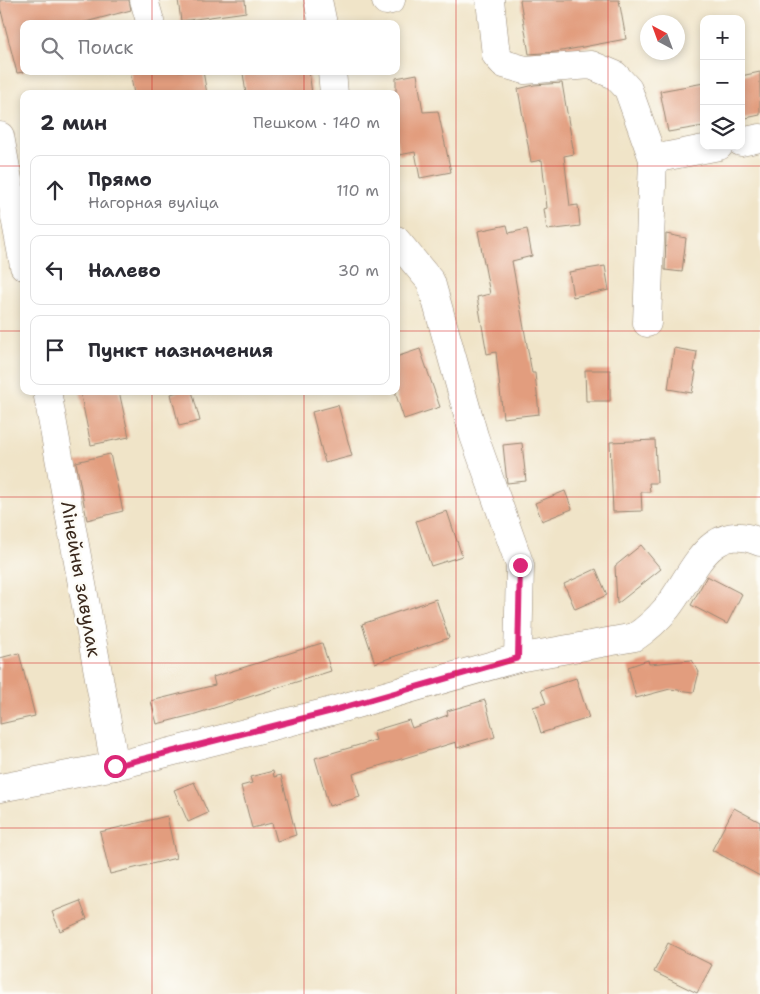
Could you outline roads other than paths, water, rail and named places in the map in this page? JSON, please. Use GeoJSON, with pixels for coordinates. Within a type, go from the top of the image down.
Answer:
{"type":"FeatureCollection","features":[{"type":"Feature","properties":{"kind":"street"},"geometry":{"type":"LineString","coordinates":[[318,0],[322,20]]}},
{"type":"Feature","properties":{"kind":"street"},"geometry":{"type":"LineString","coordinates":[[490,0],[496,55],[504,64],[525,70],[590,64],[615,75],[628,89],[653,159],[647,323]]}},
{"type":"Feature","properties":{"kind":"street"},"geometry":{"type":"LineString","coordinates":[[332,75],[334,90]]}},
{"type":"Feature","properties":{"kind":"street"},"geometry":{"type":"LineString","coordinates":[[0,136],[20,244]]}},
{"type":"Feature","properties":{"kind":"street"},"geometry":{"type":"LineString","coordinates":[[745,141],[760,138]]}},
{"type":"Feature","properties":{"kind":"street"},"geometry":{"type":"LineString","coordinates":[[653,159],[700,150]]}},
{"type":"Feature","properties":{"kind":"street"},"geometry":{"type":"LineString","coordinates":[[400,245],[431,282],[474,436],[520,565],[518,658]]}},
{"type":"Feature","properties":{"kind":"street","name":"Лінейны завулак"},"geometry":{"type":"LineString","coordinates":[[48,395],[115,766]]}},
{"type":"Feature","properties":{"kind":"street"},"geometry":{"type":"LineString","coordinates":[[0,788],[115,766],[328,712],[518,658],[635,637],[650,626],[667,608],[704,552],[717,542],[728,536],[737,536],[751,538],[760,542]]}}]}
